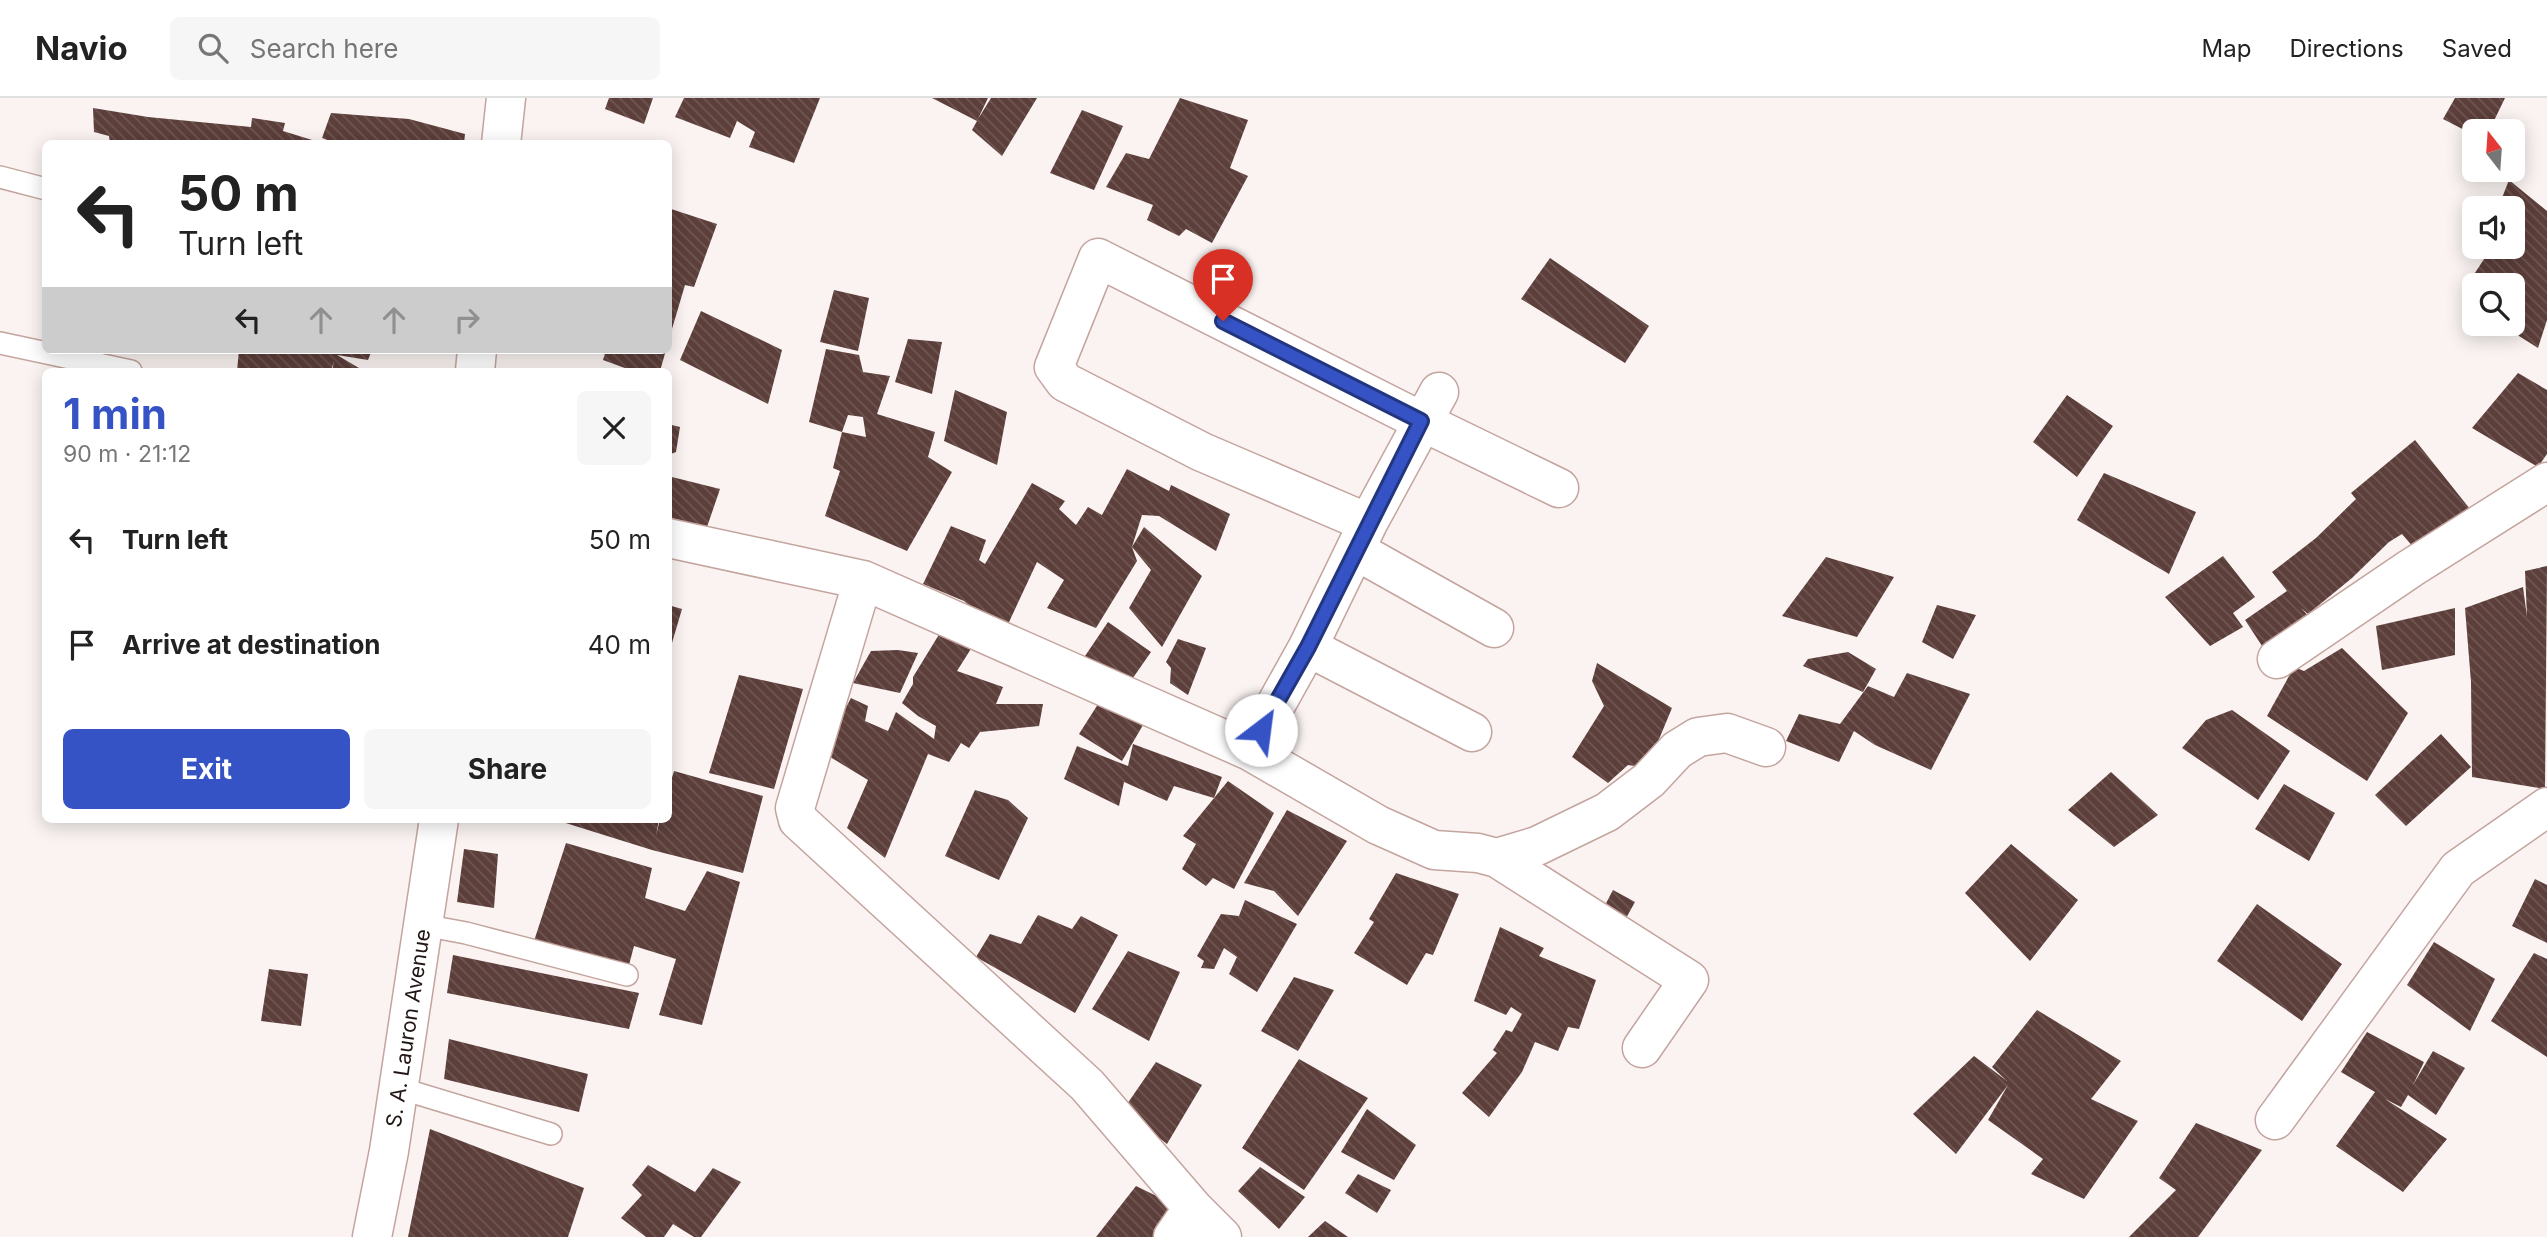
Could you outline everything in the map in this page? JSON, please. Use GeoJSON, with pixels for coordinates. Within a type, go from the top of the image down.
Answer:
{"type":"FeatureCollection","features":[{"type":"Feature","properties":{"kind":"main road"},"geometry":{"type":"LineString","coordinates":[[501,140],[506,98]]}},
{"type":"Feature","properties":{"kind":"main road"},"geometry":{"type":"LineString","coordinates":[[1494,628],[1362,537],[1065,382],[1054,367],[1098,258],[1430,407],[1559,488]]}},
{"type":"Feature","properties":{"kind":"main road"},"geometry":{"type":"LineString","coordinates":[[1250,751],[1308,647],[1430,407]]}},
{"type":"Feature","properties":{"kind":"main road"},"geometry":{"type":"LineString","coordinates":[[2277,659],[2411,568],[2547,482]]}},
{"type":"Feature","properties":{"kind":"main road"},"geometry":{"type":"LineString","coordinates":[[672,539],[863,580],[1250,751],[1378,825],[1413,841],[1434,850],[1478,853],[1497,858],[1689,980],[1642,1048]]}},
{"type":"Feature","properties":{"kind":"main road"},"geometry":{"type":"LineString","coordinates":[[863,580],[796,808],[799,821],[1087,1085],[1183,1223],[1222,1237]]}},
{"type":"Feature","properties":{"kind":"main road"},"geometry":{"type":"LineString","coordinates":[[1308,647],[1472,732]]}},
{"type":"Feature","properties":{"kind":"main road"},"geometry":{"type":"LineString","coordinates":[[1497,858],[1537,846],[1607,812],[1632,795],[1689,741],[1727,733],[1766,747]]}},
{"type":"Feature","properties":{"kind":"main road"},"geometry":{"type":"LineString","coordinates":[[2275,1119],[2458,869],[2547,807]]}},
{"type":"Feature","properties":{"kind":"main road","name":"S. A. Lauron Avenue"},"geometry":{"type":"LineString","coordinates":[[372,1237],[399,1088],[438,823]]}},
{"type":"Feature","properties":{"kind":"lane"},"geometry":{"type":"LineString","coordinates":[[0,177],[42,188]]}},
{"type":"Feature","properties":{"kind":"lane"},"geometry":{"type":"LineString","coordinates":[[0,342],[42,351]]}},
{"type":"Feature","properties":{"kind":"lane"},"geometry":{"type":"LineString","coordinates":[[54,354],[117,368]]}},
{"type":"Feature","properties":{"kind":"lane"},"geometry":{"type":"LineString","coordinates":[[423,925],[466,933],[627,975]]}},
{"type":"Feature","properties":{"kind":"lane"},"geometry":{"type":"LineString","coordinates":[[399,1088],[551,1134]]}},
{"type":"Feature","properties":{"kind":"building"},"geometry":{"type":"Polygon","coordinates":[[[609,98],[653,98],[644,124],[605,109],[609,98]]]}},
{"type":"Feature","properties":{"kind":"building"},"geometry":{"type":"Polygon","coordinates":[[[684,98],[820,98],[794,163],[749,147],[755,132],[737,121],[730,138],[675,117],[684,98]]]}},
{"type":"Feature","properties":{"kind":"building"},"geometry":{"type":"Polygon","coordinates":[[[932,98],[988,98],[978,119],[991,98],[1037,98],[1002,156],[972,130],[977,121],[932,98]]]}},
{"type":"Feature","properties":{"kind":"building"},"geometry":{"type":"Polygon","coordinates":[[[1180,98],[1248,120],[1230,168],[1248,176],[1212,243],[1186,229],[1179,236],[1147,220],[1153,205],[1106,187],[1126,153],[1149,159],[1180,98]]]}},
{"type":"Feature","properties":{"kind":"building"},"geometry":{"type":"Polygon","coordinates":[[[2455,98],[2505,98],[2495,119],[2462,119],[2462,129],[2443,119],[2455,98]]]}},
{"type":"Feature","properties":{"kind":"building"},"geometry":{"type":"Polygon","coordinates":[[[93,108],[148,117],[251,127],[252,118],[285,123],[283,131],[312,140],[110,140],[109,136],[94,132],[93,108]]]}},
{"type":"Feature","properties":{"kind":"building"},"geometry":{"type":"Polygon","coordinates":[[[1082,110],[1123,126],[1094,190],[1050,173],[1082,110]]]}},
{"type":"Feature","properties":{"kind":"building"},"geometry":{"type":"Polygon","coordinates":[[[331,113],[409,119],[465,134],[464,140],[322,138],[331,113]]]}},
{"type":"Feature","properties":{"kind":"building"},"geometry":{"type":"Polygon","coordinates":[[[2508,182],[2511,182],[2547,211],[2547,320],[2538,348],[2519,336],[2525,336],[2525,273],[2475,273],[2484,259],[2525,259],[2525,196],[2503,196],[2508,182]]]}},
{"type":"Feature","properties":{"kind":"building"},"geometry":{"type":"Polygon","coordinates":[[[672,209],[717,224],[694,287],[685,285],[672,329],[672,209]]]}},
{"type":"Feature","properties":{"kind":"building"},"geometry":{"type":"Polygon","coordinates":[[[1550,258],[1649,326],[1625,363],[1521,299],[1550,258]]]}},
{"type":"Feature","properties":{"kind":"building"},"geometry":{"type":"Polygon","coordinates":[[[834,290],[869,298],[858,351],[820,342],[834,290]]]}},
{"type":"Feature","properties":{"kind":"building"},"geometry":{"type":"Polygon","coordinates":[[[701,311],[782,350],[768,404],[680,360],[701,311]]]}},
{"type":"Feature","properties":{"kind":"building"},"geometry":{"type":"Polygon","coordinates":[[[908,339],[942,342],[932,394],[895,382],[908,339]]]}},
{"type":"Feature","properties":{"kind":"building"},"geometry":{"type":"Polygon","coordinates":[[[826,349],[859,355],[863,372],[890,376],[877,414],[935,432],[928,457],[952,472],[907,551],[825,516],[840,471],[833,468],[842,432],[809,422],[826,349]],[[848,415],[842,432],[866,437],[863,417],[848,415]]]}},
{"type":"Feature","properties":{"kind":"building"},"geometry":{"type":"Polygon","coordinates":[[[239,354],[370,354],[368,360],[337,355],[359,368],[333,368],[334,361],[332,368],[237,368],[239,354]]]}},
{"type":"Feature","properties":{"kind":"building"},"geometry":{"type":"Polygon","coordinates":[[[605,354],[665,354],[661,368],[625,368],[603,360],[605,354]]]}},
{"type":"Feature","properties":{"kind":"building"},"geometry":{"type":"Polygon","coordinates":[[[2518,373],[2547,390],[2547,454],[2538,467],[2472,428],[2518,373]]]}},
{"type":"Feature","properties":{"kind":"building"},"geometry":{"type":"Polygon","coordinates":[[[955,390],[1007,412],[997,465],[944,441],[955,390]]]}},
{"type":"Feature","properties":{"kind":"building"},"geometry":{"type":"Polygon","coordinates":[[[2067,395],[2113,426],[2077,477],[2033,442],[2067,395]]]}},
{"type":"Feature","properties":{"kind":"building"},"geometry":{"type":"Polygon","coordinates":[[[672,425],[680,427],[676,452],[672,454],[672,425]]]}},
{"type":"Feature","properties":{"kind":"building"},"geometry":{"type":"Polygon","coordinates":[[[2415,440],[2470,509],[2414,548],[2402,534],[2389,542],[2352,578],[2308,614],[2301,608],[2314,622],[2266,652],[2245,620],[2287,591],[2272,572],[2316,538],[2356,499],[2351,493],[2415,440]]]}},
{"type":"Feature","properties":{"kind":"building"},"geometry":{"type":"Polygon","coordinates":[[[1127,469],[1169,491],[1171,485],[1230,514],[1216,551],[1159,516],[1142,515],[1132,547],[1137,561],[1096,628],[1047,608],[1064,580],[1037,562],[1003,635],[964,601],[923,584],[951,526],[986,540],[979,560],[985,564],[1032,483],[1065,501],[1059,509],[1076,525],[1088,507],[1102,515],[1127,469]]]}},
{"type":"Feature","properties":{"kind":"building"},"geometry":{"type":"Polygon","coordinates":[[[2104,473],[2196,512],[2169,574],[2077,520],[2104,473]]]}},
{"type":"Feature","properties":{"kind":"building"},"geometry":{"type":"Polygon","coordinates":[[[672,477],[720,489],[707,527],[672,518],[672,477]]]}},
{"type":"Feature","properties":{"kind":"building"},"geometry":{"type":"Polygon","coordinates":[[[1144,527],[1202,576],[1162,647],[1129,608],[1151,570],[1132,547],[1144,527]]]}},
{"type":"Feature","properties":{"kind":"building"},"geometry":{"type":"Polygon","coordinates":[[[2223,556],[2255,597],[2233,613],[2243,627],[2210,646],[2165,597],[2223,556]]]}},
{"type":"Feature","properties":{"kind":"building"},"geometry":{"type":"Polygon","coordinates":[[[1826,557],[1894,577],[1857,637],[1782,616],[1826,557]]]}},
{"type":"Feature","properties":{"kind":"building"},"geometry":{"type":"Polygon","coordinates":[[[2547,566],[2545,789],[2472,777],[2471,682],[2465,608],[2523,587],[2527,617],[2525,571],[2547,566]]]}},
{"type":"Feature","properties":{"kind":"building"},"geometry":{"type":"Polygon","coordinates":[[[1937,605],[1976,615],[1953,659],[1922,642],[1937,605]]]}},
{"type":"Feature","properties":{"kind":"building"},"geometry":{"type":"Polygon","coordinates":[[[672,606],[682,609],[672,643],[672,606]]]}},
{"type":"Feature","properties":{"kind":"building"},"geometry":{"type":"Polygon","coordinates":[[[2455,608],[2455,655],[2382,670],[2376,626],[2455,608]]]}},
{"type":"Feature","properties":{"kind":"building"},"geometry":{"type":"Polygon","coordinates":[[[1108,622],[1151,652],[1128,685],[1085,656],[1108,622]]]}},
{"type":"Feature","properties":{"kind":"building"},"geometry":{"type":"Polygon","coordinates":[[[943,628],[974,644],[957,671],[1003,687],[996,704],[1043,704],[1039,726],[980,732],[969,748],[961,743],[949,762],[928,754],[885,858],[847,828],[868,780],[822,752],[851,698],[868,706],[865,721],[888,731],[896,712],[934,739],[936,726],[902,703],[913,684],[913,677],[943,628]]]}},
{"type":"Feature","properties":{"kind":"building"},"geometry":{"type":"Polygon","coordinates":[[[1178,639],[1206,648],[1188,695],[1170,683],[1171,668],[1166,662],[1178,639]]]}},
{"type":"Feature","properties":{"kind":"building"},"geometry":{"type":"Polygon","coordinates":[[[2342,648],[2408,713],[2367,781],[2267,716],[2294,667],[2304,671],[2342,648]]]}},
{"type":"Feature","properties":{"kind":"building"},"geometry":{"type":"Polygon","coordinates":[[[898,650],[918,653],[900,693],[853,683],[871,651],[898,650]]]}},
{"type":"Feature","properties":{"kind":"building"},"geometry":{"type":"Polygon","coordinates":[[[1848,652],[1876,669],[1863,692],[1803,666],[1808,659],[1848,652]]]}},
{"type":"Feature","properties":{"kind":"building"},"geometry":{"type":"Polygon","coordinates":[[[1597,663],[1672,708],[1647,768],[1628,765],[1608,783],[1572,757],[1604,706],[1592,681],[1597,663]]]}},
{"type":"Feature","properties":{"kind":"building"},"geometry":{"type":"Polygon","coordinates":[[[1907,673],[1970,694],[1931,770],[1875,745],[1854,731],[1839,762],[1786,741],[1799,714],[1840,724],[1868,686],[1894,697],[1907,673]]]}},
{"type":"Feature","properties":{"kind":"building"},"geometry":{"type":"Polygon","coordinates":[[[739,675],[803,689],[774,789],[709,773],[739,675]]]}},
{"type":"Feature","properties":{"kind":"building"},"geometry":{"type":"Polygon","coordinates":[[[1100,701],[1143,725],[1122,761],[1079,734],[1100,701]]]}},
{"type":"Feature","properties":{"kind":"building"},"geometry":{"type":"Polygon","coordinates":[[[2232,710],[2290,751],[2258,800],[2182,748],[2206,720],[2232,710]]]}},
{"type":"Feature","properties":{"kind":"building"},"geometry":{"type":"Polygon","coordinates":[[[2441,734],[2471,767],[2406,826],[2375,795],[2441,734]]]}},
{"type":"Feature","properties":{"kind":"building"},"geometry":{"type":"Polygon","coordinates":[[[1133,744],[1222,777],[1214,798],[1174,786],[1167,801],[1124,782],[1119,806],[1064,779],[1077,746],[1128,766],[1133,744]]]}},
{"type":"Feature","properties":{"kind":"building"},"geometry":{"type":"Polygon","coordinates":[[[674,771],[763,796],[743,873],[652,850],[566,823],[658,823],[656,836],[659,823],[672,823],[674,771]]]}},
{"type":"Feature","properties":{"kind":"building"},"geometry":{"type":"Polygon","coordinates":[[[2111,772],[2158,815],[2114,847],[2068,810],[2111,772]]]}},
{"type":"Feature","properties":{"kind":"building"},"geometry":{"type":"Polygon","coordinates":[[[1228,781],[1274,813],[1234,889],[1213,878],[1206,886],[1182,869],[1196,844],[1183,836],[1228,781]]]}},
{"type":"Feature","properties":{"kind":"building"},"geometry":{"type":"Polygon","coordinates":[[[2284,784],[2335,813],[2309,861],[2255,829],[2284,784]]]}},
{"type":"Feature","properties":{"kind":"building"},"geometry":{"type":"Polygon","coordinates":[[[975,790],[1008,800],[1028,818],[999,880],[945,856],[975,790]]]}},
{"type":"Feature","properties":{"kind":"building"},"geometry":{"type":"Polygon","coordinates":[[[1287,810],[1347,841],[1298,916],[1274,891],[1244,883],[1287,810]]]}},
{"type":"Feature","properties":{"kind":"building"},"geometry":{"type":"Polygon","coordinates":[[[566,843],[652,868],[645,898],[685,911],[707,871],[740,882],[702,1025],[659,1015],[676,959],[634,946],[629,965],[534,941],[566,843]]]}},
{"type":"Feature","properties":{"kind":"building"},"geometry":{"type":"Polygon","coordinates":[[[2011,844],[2078,900],[2030,961],[1965,893],[2011,844]]]}},
{"type":"Feature","properties":{"kind":"building"},"geometry":{"type":"Polygon","coordinates":[[[464,849],[498,854],[494,908],[457,902],[464,849]]]}},
{"type":"Feature","properties":{"kind":"building"},"geometry":{"type":"Polygon","coordinates":[[[1396,873],[1459,894],[1433,955],[1426,953],[1407,985],[1354,953],[1374,922],[1369,919],[1396,873]]]}},
{"type":"Feature","properties":{"kind":"building"},"geometry":{"type":"Polygon","coordinates":[[[2535,879],[2547,885],[2547,943],[2512,926],[2535,879]]]}},
{"type":"Feature","properties":{"kind":"building"},"geometry":{"type":"Polygon","coordinates":[[[1613,890],[1635,902],[1625,920],[1603,909],[1613,890]]]}},
{"type":"Feature","properties":{"kind":"building"},"geometry":{"type":"Polygon","coordinates":[[[1245,900],[1297,924],[1257,992],[1229,974],[1237,957],[1224,948],[1214,969],[1201,968],[1204,961],[1197,956],[1221,914],[1239,916],[1245,900]]]}},
{"type":"Feature","properties":{"kind":"building"},"geometry":{"type":"Polygon","coordinates":[[[2257,904],[2342,964],[2302,1021],[2217,961],[2257,904]]]}},
{"type":"Feature","properties":{"kind":"building"},"geometry":{"type":"Polygon","coordinates":[[[1038,915],[1072,929],[1081,916],[1118,935],[1075,1013],[976,957],[990,934],[1021,944],[1038,915]]]}},
{"type":"Feature","properties":{"kind":"building"},"geometry":{"type":"Polygon","coordinates":[[[1500,927],[1544,948],[1539,956],[1596,980],[1579,1029],[1568,1027],[1558,1051],[1535,1042],[1522,1072],[1489,1117],[1462,1093],[1497,1053],[1493,1050],[1506,1030],[1512,1032],[1522,1014],[1511,1007],[1506,1015],[1474,1001],[1500,927]]]}},
{"type":"Feature","properties":{"kind":"building"},"geometry":{"type":"Polygon","coordinates":[[[2434,942],[2495,979],[2470,1031],[2407,985],[2434,942]]]}},
{"type":"Feature","properties":{"kind":"building"},"geometry":{"type":"Polygon","coordinates":[[[1128,951],[1180,972],[1149,1041],[1092,1009],[1128,951]]]}},
{"type":"Feature","properties":{"kind":"building"},"geometry":{"type":"Polygon","coordinates":[[[2534,953],[2547,959],[2547,1057],[2491,1021],[2534,953]]]}},
{"type":"Feature","properties":{"kind":"building"},"geometry":{"type":"Polygon","coordinates":[[[453,955],[639,993],[629,1029],[447,993],[453,955]]]}},
{"type":"Feature","properties":{"kind":"building"},"geometry":{"type":"Polygon","coordinates":[[[269,969],[308,974],[301,1026],[261,1021],[269,969]]]}},
{"type":"Feature","properties":{"kind":"building"},"geometry":{"type":"Polygon","coordinates":[[[1294,977],[1334,990],[1298,1051],[1261,1031],[1294,977]]]}},
{"type":"Feature","properties":{"kind":"building"},"geometry":{"type":"Polygon","coordinates":[[[2037,1010],[2121,1061],[2091,1099],[2138,1121],[2084,1199],[2031,1174],[2043,1159],[1988,1120],[2008,1085],[1956,1154],[1913,1114],[1974,1056],[2007,1081],[1992,1067],[2037,1010]]]}},
{"type":"Feature","properties":{"kind":"building"},"geometry":{"type":"Polygon","coordinates":[[[2367,1032],[2424,1062],[2413,1085],[2433,1051],[2465,1068],[2436,1115],[2408,1095],[2401,1107],[2385,1099],[2447,1139],[2403,1192],[2336,1146],[2375,1092],[2341,1072],[2367,1032]]]}},
{"type":"Feature","properties":{"kind":"building"},"geometry":{"type":"Polygon","coordinates":[[[449,1039],[588,1074],[579,1112],[444,1079],[449,1039]]]}},
{"type":"Feature","properties":{"kind":"building"},"geometry":{"type":"Polygon","coordinates":[[[1299,1059],[1368,1098],[1304,1190],[1242,1148],[1299,1059]]]}},
{"type":"Feature","properties":{"kind":"building"},"geometry":{"type":"Polygon","coordinates":[[[1156,1062],[1202,1085],[1167,1144],[1123,1110],[1156,1062]]]}},
{"type":"Feature","properties":{"kind":"building"},"geometry":{"type":"Polygon","coordinates":[[[1367,1109],[1416,1145],[1394,1180],[1341,1152],[1367,1109]]]}},
{"type":"Feature","properties":{"kind":"building"},"geometry":{"type":"Polygon","coordinates":[[[2196,1123],[2262,1150],[2198,1237],[2129,1237],[2176,1190],[2159,1178],[2196,1123]]]}},
{"type":"Feature","properties":{"kind":"building"},"geometry":{"type":"Polygon","coordinates":[[[430,1129],[584,1188],[568,1237],[408,1237],[430,1129]]]}},
{"type":"Feature","properties":{"kind":"building"},"geometry":{"type":"Polygon","coordinates":[[[648,1165],[695,1192],[713,1168],[741,1182],[701,1237],[694,1237],[673,1224],[664,1237],[646,1237],[621,1218],[642,1195],[632,1185],[648,1165]]]}},
{"type":"Feature","properties":{"kind":"building"},"geometry":{"type":"Polygon","coordinates":[[[1260,1167],[1305,1197],[1279,1229],[1238,1191],[1260,1167]]]}},
{"type":"Feature","properties":{"kind":"building"},"geometry":{"type":"Polygon","coordinates":[[[1358,1174],[1391,1190],[1377,1213],[1345,1193],[1358,1174]]]}},
{"type":"Feature","properties":{"kind":"building"},"geometry":{"type":"Polygon","coordinates":[[[1136,1186],[1181,1208],[1161,1237],[1096,1237],[1136,1186]]]}},
{"type":"Feature","properties":{"kind":"building"},"geometry":{"type":"Polygon","coordinates":[[[1325,1221],[1348,1237],[1308,1237],[1325,1221]]]}},
{"type":"Feature","properties":{"kind":"route"},"geometry":{"type":"LineString","coordinates":[[1223,321],[1421,421],[1308,647],[1261,730]]}}]}
